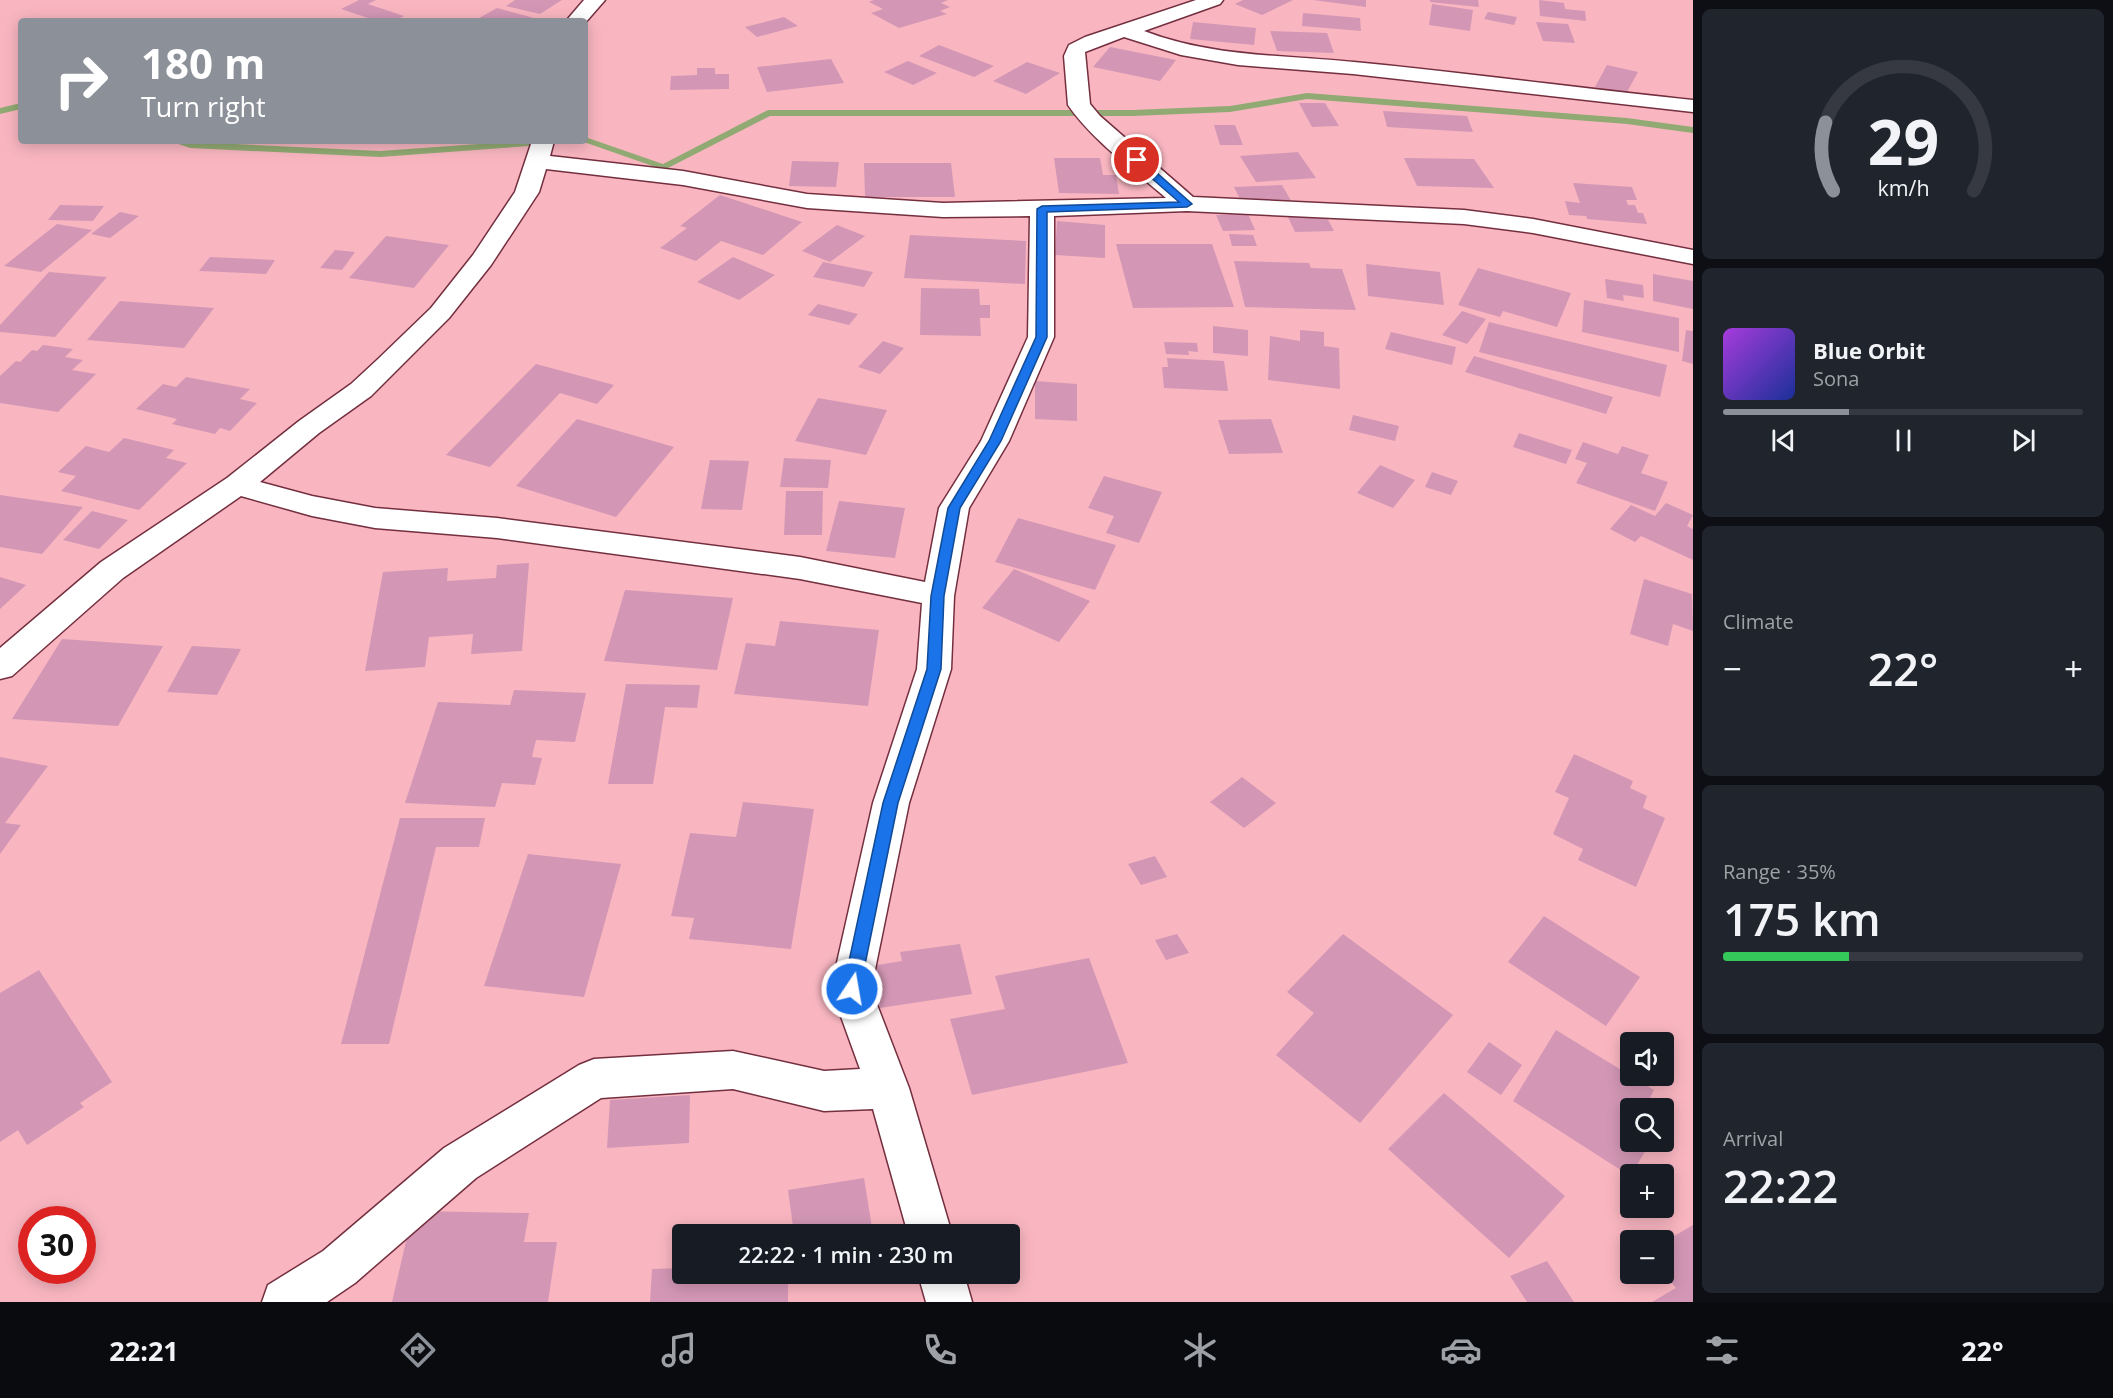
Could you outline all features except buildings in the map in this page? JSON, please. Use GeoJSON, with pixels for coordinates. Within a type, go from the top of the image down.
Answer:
{"type":"FeatureCollection","features":[{"type":"Feature","properties":{"kind":"street"},"geometry":{"type":"LineString","coordinates":[[579,18],[595,0]]}},
{"type":"Feature","properties":{"kind":"street"},"geometry":{"type":"LineString","coordinates":[[1187,204],[1092,121],[1079,105],[1074,56],[1076,49],[1092,41],[1169,17],[1213,0]]}},
{"type":"Feature","properties":{"kind":"street"},"geometry":{"type":"LineString","coordinates":[[1126,31],[1147,40],[1207,56],[1354,68],[1693,106]]}},
{"type":"Feature","properties":{"kind":"street"},"geometry":{"type":"LineString","coordinates":[[0,667],[112,570],[237,485],[309,427],[361,390],[440,313],[482,260],[527,192],[540,151],[807,201],[943,210],[1187,204],[1464,218],[1533,226],[1693,257]]}},
{"type":"Feature","properties":{"kind":"street"},"geometry":{"type":"LineString","coordinates":[[927,1224],[888,1088],[852,989],[891,803],[934,669],[938,596],[954,508],[995,441],[1041,337],[1042,209]]}},
{"type":"Feature","properties":{"kind":"street"},"geometry":{"type":"LineString","coordinates":[[237,485],[312,506],[375,518],[497,528],[800,568],[883,582],[938,596]]}},
{"type":"Feature","properties":{"kind":"street"},"geometry":{"type":"LineString","coordinates":[[285,1302],[339,1267],[460,1163],[594,1079],[733,1070],[824,1090],[888,1088]]}},
{"type":"Feature","properties":{"kind":"street"},"geometry":{"type":"LineString","coordinates":[[944,1284],[949,1302]]}},
{"type":"Feature","properties":{"kind":"waterway"},"geometry":{"type":"LineString","coordinates":[[588,141],[664,167],[768,113],[1133,113],[1230,109],[1307,96],[1627,121],[1693,130]]}},
{"type":"Feature","properties":{"kind":"waterway"},"geometry":{"type":"LineString","coordinates":[[0,111],[18,107]]}},
{"type":"Feature","properties":{"kind":"waterway"},"geometry":{"type":"LineString","coordinates":[[186,144],[380,154],[515,144]]}},
{"type":"Feature","properties":{"kind":"route"},"geometry":{"type":"LineString","coordinates":[[852,989],[891,803],[934,669],[938,596],[954,508],[995,441],[1041,337],[1042,209],[1187,204],[1137,160]]}}]}
